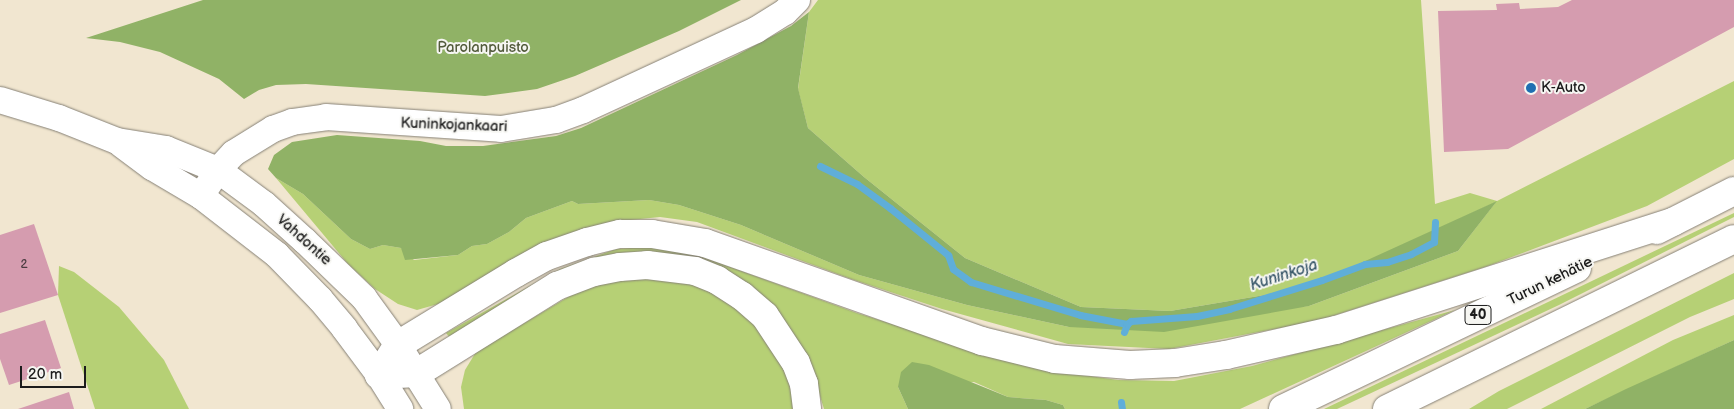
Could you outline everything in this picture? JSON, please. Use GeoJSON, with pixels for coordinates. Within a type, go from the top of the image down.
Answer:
{"type":"FeatureCollection","features":[{"type":"Feature","properties":{"kind":"highway","name":"Turun kehätie"},"geometry":{"type":"LineString","coordinates":[[1283,409],[1734,191]]}},
{"type":"Feature","properties":{"kind":"highway"},"geometry":{"type":"LineString","coordinates":[[380,375],[398,344],[547,256],[587,242],[620,234],[652,234],[705,243],[982,341],[1055,359],[1093,364],[1175,363],[1226,355],[1336,330],[1673,222]]}},
{"type":"Feature","properties":{"kind":"highway"},"geometry":{"type":"LineString","coordinates":[[1387,409],[1515,348],[1734,239]]}},
{"type":"Feature","properties":{"kind":"highway"},"geometry":{"type":"LineString","coordinates":[[380,375],[417,373],[557,286],[594,272],[620,267],[647,265],[695,271],[717,280],[742,296],[765,316],[796,363],[804,384],[807,409]]}},
{"type":"Feature","properties":{"kind":"highway"},"geometry":{"type":"LineString","coordinates":[[1430,409],[1515,348]]}},
{"type":"Feature","properties":{"kind":"street","name":"Kuninkojankaari"},"geometry":{"type":"LineString","coordinates":[[201,196],[218,170],[234,153],[273,129],[307,118],[326,117],[477,129],[519,127],[556,120],[583,110],[756,30],[785,12],[797,0]]}},
{"type":"Feature","properties":{"kind":"street","name":"Vahdontie"},"geometry":{"type":"LineString","coordinates":[[0,100],[59,118],[117,141],[166,149],[218,170],[264,204],[364,298],[398,344],[438,409]]}},
{"type":"Feature","properties":{"kind":"street","name":"Vahdontie"},"geometry":{"type":"LineString","coordinates":[[117,141],[152,167],[201,196],[277,256],[320,299],[380,375],[400,409]]}},
{"type":"Feature","properties":{"kind":"green space","name":"Parolanpuisto"},"geometry":{"type":"Polygon","coordinates":[[[203,0],[741,0],[679,31],[575,76],[537,89],[485,96],[306,84],[276,85],[259,90],[244,99],[219,79],[160,52],[120,42],[86,38],[203,0]]]}},
{"type":"Feature","properties":{"kind":"green space"},"geometry":{"type":"Polygon","coordinates":[[[818,0],[1421,0],[1435,204],[1470,193],[1497,201],[1734,81],[1734,159],[1647,206],[1488,266],[1317,321],[1169,349],[1068,344],[942,309],[851,279],[697,222],[660,217],[611,222],[465,292],[438,304],[417,310],[398,304],[375,289],[348,264],[276,178],[303,194],[351,239],[370,249],[383,245],[401,248],[414,260],[458,255],[472,246],[487,244],[509,232],[526,218],[572,201],[578,204],[649,200],[679,205],[741,225],[859,275],[967,305],[1069,327],[1309,306],[1458,251],[1496,202],[1311,287],[1170,311],[1081,307],[965,258],[864,177],[808,128],[798,89],[809,12],[818,0]]]}},
{"type":"Feature","properties":{"kind":"green space"},"geometry":{"type":"Polygon","coordinates":[[[809,12],[798,88],[808,128],[864,177],[965,258],[1081,307],[1170,311],[1306,288],[1497,201],[1458,251],[1309,306],[1164,332],[1069,327],[967,305],[859,275],[741,225],[679,205],[649,200],[578,204],[572,201],[526,218],[509,232],[487,244],[472,246],[458,255],[405,260],[401,248],[383,245],[370,249],[351,239],[303,194],[276,178],[268,169],[274,155],[292,142],[337,135],[420,141],[446,146],[483,146],[556,136],[581,128],[737,55],[791,26],[809,12]]]}},
{"type":"Feature","properties":{"kind":"green space"},"geometry":{"type":"Polygon","coordinates":[[[1734,213],[1734,217],[1559,305],[1337,409],[1324,409],[1734,213]]]}},
{"type":"Feature","properties":{"kind":"green space"},"geometry":{"type":"Polygon","coordinates":[[[658,246],[678,248],[857,313],[984,353],[1047,370],[1118,380],[1174,381],[1252,366],[1455,310],[1240,409],[1065,409],[1063,405],[1046,400],[1008,397],[974,382],[898,387],[908,409],[824,409],[811,367],[787,330],[659,253],[452,340],[446,333],[560,269],[616,249],[658,246]]]}},
{"type":"Feature","properties":{"kind":"green space"},"geometry":{"type":"Polygon","coordinates":[[[59,266],[74,272],[119,307],[164,360],[189,409],[95,409],[58,295],[59,266]]]}},
{"type":"Feature","properties":{"kind":"green space"},"geometry":{"type":"Polygon","coordinates":[[[1734,273],[1734,299],[1690,317],[1507,409],[1469,409],[1499,391],[1734,273]]]}},
{"type":"Feature","properties":{"kind":"green space"},"geometry":{"type":"Polygon","coordinates":[[[630,277],[688,281],[712,293],[742,312],[757,325],[785,367],[795,409],[464,409],[461,387],[465,370],[476,352],[573,294],[600,282],[630,277]]]}},
{"type":"Feature","properties":{"kind":"green space"},"geometry":{"type":"Polygon","coordinates":[[[1734,315],[1734,340],[1585,409],[1541,409],[1673,340],[1734,315]]]}},
{"type":"Feature","properties":{"kind":"green space"},"geometry":{"type":"Polygon","coordinates":[[[1734,340],[1734,409],[1585,409],[1626,389],[1734,340]]]}},
{"type":"Feature","properties":{"kind":"green space"},"geometry":{"type":"Polygon","coordinates":[[[912,362],[929,365],[1008,397],[1046,400],[1063,405],[1065,409],[908,409],[898,387],[901,372],[912,362]]]}},
{"type":"Feature","properties":{"kind":"building","name":"K-Auto"},"geometry":{"type":"Polygon","coordinates":[[[1572,0],[1734,0],[1734,27],[1508,149],[1444,152],[1438,11],[1497,10],[1496,4],[1519,3],[1520,9],[1558,7],[1572,0]]]}},
{"type":"Feature","properties":{"kind":"building"},"geometry":{"type":"Polygon","coordinates":[[[34,224],[58,295],[0,313],[0,235],[34,224]]]}},
{"type":"Feature","properties":{"kind":"building"},"geometry":{"type":"Polygon","coordinates":[[[45,320],[61,368],[9,385],[0,359],[0,334],[45,320]]]}},
{"type":"Feature","properties":{"kind":"building"},"geometry":{"type":"Polygon","coordinates":[[[69,392],[74,409],[18,409],[69,392]]]}},
{"type":"Feature","properties":{"kind":"waterway"},"geometry":{"type":"LineString","coordinates":[[820,166],[857,184],[890,208],[948,255],[953,269],[971,282],[1080,315],[1127,324]]}},
{"type":"Feature","properties":{"kind":"waterway","name":"Kuninkoja"},"geometry":{"type":"LineString","coordinates":[[1124,332],[1127,324],[1131,321],[1197,316],[1229,309],[1322,280],[1365,264],[1387,262],[1411,254],[1434,242],[1435,222]]}},
{"type":"Feature","properties":{"kind":"waterway","name":"Kuninkoja"},"geometry":{"type":"LineString","coordinates":[[1121,402],[1122,409]]}},
{"type":"Feature","properties":{"kind":"place","name":"K-Auto"},"geometry":{"type":"Point","coordinates":[1531,88]}}]}
